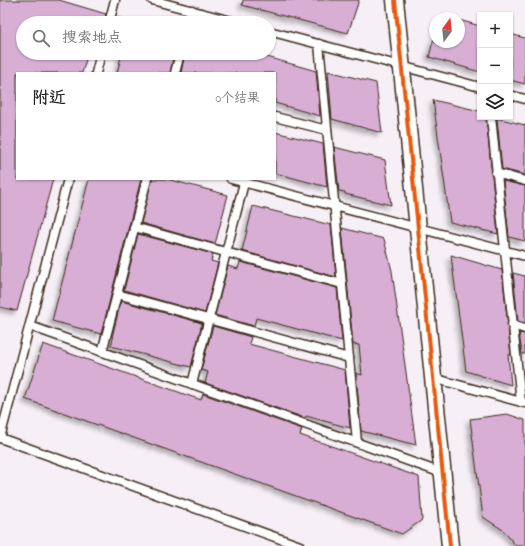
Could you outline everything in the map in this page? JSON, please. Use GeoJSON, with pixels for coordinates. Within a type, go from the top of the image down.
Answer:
{"type":"FeatureCollection","features":[{"type":"Feature","properties":{"kind":"street"},"geometry":{"type":"LineString","coordinates":[[396,0],[450,546]]}},
{"type":"Feature","properties":{"kind":"lane"},"geometry":{"type":"LineString","coordinates":[[111,16],[115,0]]}},
{"type":"Feature","properties":{"kind":"lane"},"geometry":{"type":"LineString","coordinates":[[152,0],[214,16]]}},
{"type":"Feature","properties":{"kind":"lane"},"geometry":{"type":"LineString","coordinates":[[190,16],[192,10]]}},
{"type":"Feature","properties":{"kind":"lane"},"geometry":{"type":"LineString","coordinates":[[276,33],[477,86]]}},
{"type":"Feature","properties":{"kind":"lane"},"geometry":{"type":"LineString","coordinates":[[319,44],[358,442]]}},
{"type":"Feature","properties":{"kind":"lane"},"geometry":{"type":"LineString","coordinates":[[96,72],[99,60]]}},
{"type":"Feature","properties":{"kind":"lane"},"geometry":{"type":"LineString","coordinates":[[175,72],[178,60]]}},
{"type":"Feature","properties":{"kind":"lane"},"geometry":{"type":"LineString","coordinates":[[513,96],[525,99]]}},
{"type":"Feature","properties":{"kind":"lane"},"geometry":{"type":"LineString","coordinates":[[276,116],[327,130]]}},
{"type":"Feature","properties":{"kind":"lane"},"geometry":{"type":"LineString","coordinates":[[433,378],[523,403],[512,325],[490,120]]}},
{"type":"Feature","properties":{"kind":"lane"},"geometry":{"type":"LineString","coordinates":[[496,173],[525,181]]}},
{"type":"Feature","properties":{"kind":"lane"},"geometry":{"type":"LineString","coordinates":[[68,180],[0,438],[300,546]]}},
{"type":"Feature","properties":{"kind":"lane"},"geometry":{"type":"LineString","coordinates":[[102,352],[147,180]]}},
{"type":"Feature","properties":{"kind":"lane"},"geometry":{"type":"LineString","coordinates":[[192,384],[244,181],[525,256]]}},
{"type":"Feature","properties":{"kind":"lane"},"geometry":{"type":"LineString","coordinates":[[134,227],[342,284]]}},
{"type":"Feature","properties":{"kind":"lane"},"geometry":{"type":"LineString","coordinates":[[117,294],[349,358]]}},
{"type":"Feature","properties":{"kind":"lane"},"geometry":{"type":"LineString","coordinates":[[512,325],[525,329]]}},
{"type":"Feature","properties":{"kind":"lane"},"geometry":{"type":"LineString","coordinates":[[30,326],[442,473]]}},
{"type":"Feature","properties":{"kind":"building"},"geometry":{"type":"Polygon","coordinates":[[[0,0],[59,0],[106,14],[106,16],[16,16],[16,60],[86,60],[82,72],[16,72],[16,180],[53,180],[17,311],[0,307],[0,0]]]}},
{"type":"Feature","properties":{"kind":"building"},"geometry":{"type":"Polygon","coordinates":[[[243,0],[359,0],[348,33],[242,5],[243,0]]]}},
{"type":"Feature","properties":{"kind":"building"},"geometry":{"type":"Polygon","coordinates":[[[465,22],[477,25],[477,71],[429,57],[431,48],[465,48],[465,22]]]}},
{"type":"Feature","properties":{"kind":"building"},"geometry":{"type":"Polygon","coordinates":[[[513,35],[525,38],[525,84],[513,81],[513,35]]]}},
{"type":"Feature","properties":{"kind":"building"},"geometry":{"type":"Polygon","coordinates":[[[120,60],[173,60],[170,72],[117,72],[120,60]]]}},
{"type":"Feature","properties":{"kind":"building"},"geometry":{"type":"Polygon","coordinates":[[[184,60],[276,60],[316,71],[320,116],[276,103],[276,72],[181,72],[184,60]]]}},
{"type":"Feature","properties":{"kind":"building"},"geometry":{"type":"Polygon","coordinates":[[[328,71],[376,83],[382,133],[332,119],[328,71]]]}},
{"type":"Feature","properties":{"kind":"building"},"geometry":{"type":"Polygon","coordinates":[[[433,100],[477,110],[477,120],[486,120],[498,234],[450,222],[433,100]]]}},
{"type":"Feature","properties":{"kind":"building"},"geometry":{"type":"Polygon","coordinates":[[[497,120],[505,120],[525,125],[525,175],[502,169],[497,120]]]}},
{"type":"Feature","properties":{"kind":"building"},"geometry":{"type":"Polygon","coordinates":[[[276,132],[323,144],[327,187],[276,173],[276,132]]]}},
{"type":"Feature","properties":{"kind":"building"},"geometry":{"type":"Polygon","coordinates":[[[334,147],[385,160],[391,205],[345,194],[345,192],[339,191],[334,147]]]}},
{"type":"Feature","properties":{"kind":"building"},"geometry":{"type":"Polygon","coordinates":[[[89,180],[141,180],[101,334],[52,321],[89,180]]]}},
{"type":"Feature","properties":{"kind":"building"},"geometry":{"type":"Polygon","coordinates":[[[152,180],[171,180],[228,195],[215,244],[141,223],[152,180]]]}},
{"type":"Feature","properties":{"kind":"building"},"geometry":{"type":"Polygon","coordinates":[[[503,181],[525,186],[525,241],[509,237],[503,181]]]}},
{"type":"Feature","properties":{"kind":"building"},"geometry":{"type":"Polygon","coordinates":[[[253,206],[331,225],[336,277],[242,251],[253,206]]]}},
{"type":"Feature","properties":{"kind":"building"},"geometry":{"type":"Polygon","coordinates":[[[342,228],[384,239],[392,271],[416,445],[361,431],[356,373],[362,375],[359,345],[353,344],[342,228]]]}},
{"type":"Feature","properties":{"kind":"building"},"geometry":{"type":"Polygon","coordinates":[[[138,234],[213,254],[211,261],[218,263],[205,313],[124,290],[138,234]]]}},
{"type":"Feature","properties":{"kind":"building"},"geometry":{"type":"Polygon","coordinates":[[[451,255],[502,270],[511,355],[508,355],[511,385],[466,371],[451,255]]]}},
{"type":"Feature","properties":{"kind":"building"},"geometry":{"type":"Polygon","coordinates":[[[240,262],[337,288],[342,341],[256,318],[254,326],[215,315],[228,266],[238,269],[240,262]]]}},
{"type":"Feature","properties":{"kind":"building"},"geometry":{"type":"Polygon","coordinates":[[[513,273],[525,276],[525,323],[518,321],[513,273]]]}},
{"type":"Feature","properties":{"kind":"building"},"geometry":{"type":"Polygon","coordinates":[[[121,301],[202,323],[191,367],[111,346],[121,301]]]}},
{"type":"Feature","properties":{"kind":"building"},"geometry":{"type":"Polygon","coordinates":[[[213,326],[251,337],[249,344],[345,370],[350,428],[306,416],[305,418],[205,383],[208,372],[201,370],[213,326]]]}},
{"type":"Feature","properties":{"kind":"building"},"geometry":{"type":"Polygon","coordinates":[[[519,333],[525,334],[525,354],[522,354],[519,333]]]}},
{"type":"Feature","properties":{"kind":"building"},"geometry":{"type":"Polygon","coordinates":[[[43,344],[201,400],[203,394],[302,429],[300,435],[419,477],[422,520],[402,534],[25,399],[43,344]]]}},
{"type":"Feature","properties":{"kind":"building"},"geometry":{"type":"Polygon","coordinates":[[[507,414],[525,420],[525,546],[516,546],[503,530],[483,517],[470,419],[507,414]]]}},
{"type":"Feature","properties":{"kind":"cycle path"},"geometry":{"type":"LineString","coordinates":[[395,0],[450,546]]}}]}
